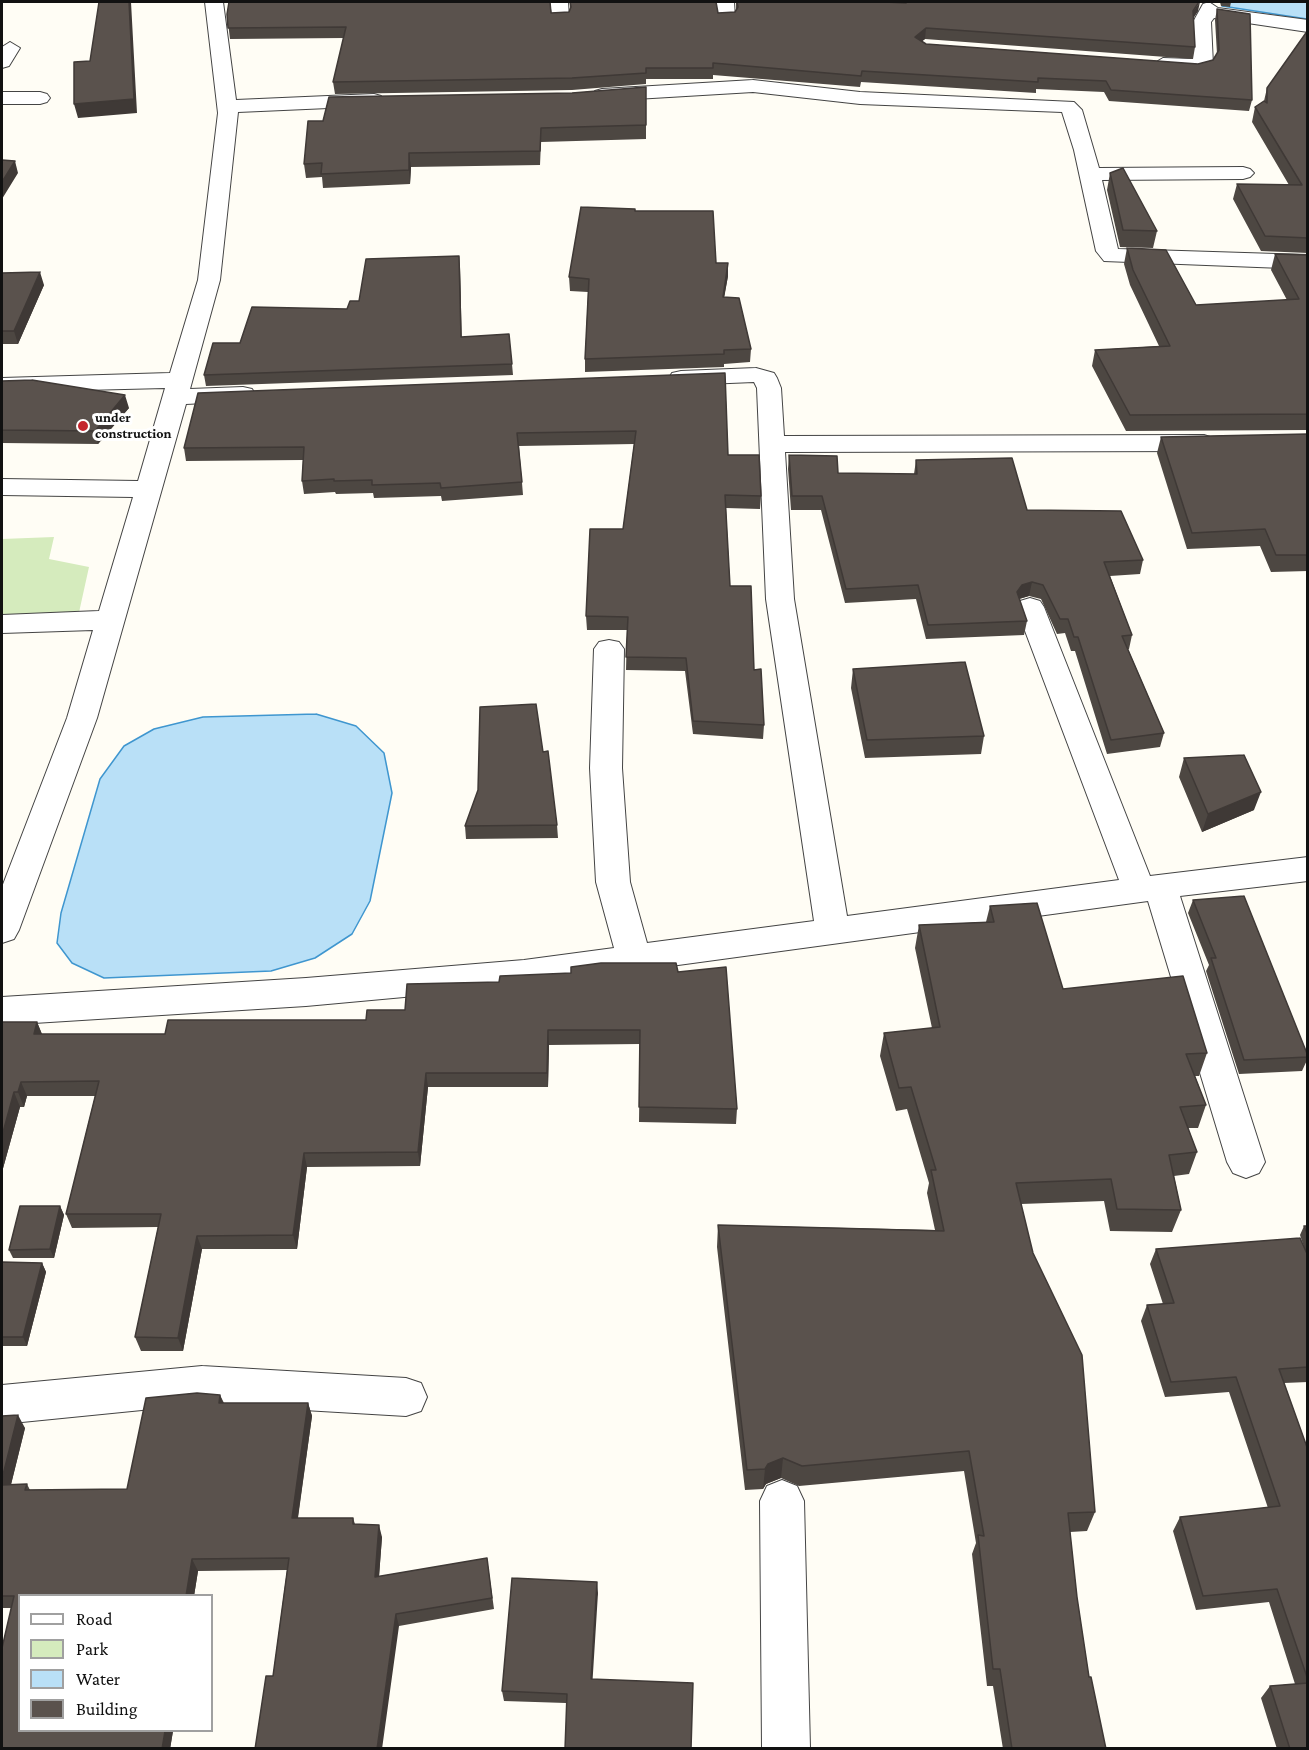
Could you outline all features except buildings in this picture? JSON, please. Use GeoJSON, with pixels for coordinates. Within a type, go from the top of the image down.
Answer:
{"type":"FeatureCollection","features":[{"type":"Feature","properties":{"kind":"street"},"geometry":{"type":"LineString","coordinates":[[2,930],[82,718],[209,280],[227,106],[214,2]]}},
{"type":"Feature","properties":{"kind":"street"},"geometry":{"type":"LineString","coordinates":[[1149,63],[1203,65],[1202,21],[1209,7],[1308,26]]}},
{"type":"Feature","properties":{"kind":"street"},"geometry":{"type":"LineString","coordinates":[[584,97],[729,86],[860,98],[1067,106],[1075,120],[1107,251],[1113,256],[1308,262]]}},
{"type":"Feature","properties":{"kind":"street"},"geometry":{"type":"LineString","coordinates":[[2,98],[40,98]]}},
{"type":"Feature","properties":{"kind":"street"},"geometry":{"type":"LineString","coordinates":[[227,106],[392,99]]}},
{"type":"Feature","properties":{"kind":"street"},"geometry":{"type":"LineString","coordinates":[[1088,174],[1243,173]]}},
{"type":"Feature","properties":{"kind":"street"},"geometry":{"type":"LineString","coordinates":[[662,379],[756,375],[765,378],[769,388],[780,599],[834,932]]}},
{"type":"Feature","properties":{"kind":"street"},"geometry":{"type":"LineString","coordinates":[[2,385],[179,388],[271,393]]}},
{"type":"Feature","properties":{"kind":"street"},"geometry":{"type":"LineString","coordinates":[[771,444],[1233,443]]}},
{"type":"Feature","properties":{"kind":"street"},"geometry":{"type":"LineString","coordinates":[[2,487],[149,489]]}},
{"type":"Feature","properties":{"kind":"street"},"geometry":{"type":"LineString","coordinates":[[1030,607],[1150,888],[1246,1162]]}},
{"type":"Feature","properties":{"kind":"street"},"geometry":{"type":"LineString","coordinates":[[2,624],[111,620]]}},
{"type":"Feature","properties":{"kind":"street"},"geometry":{"type":"LineString","coordinates":[[609,649],[606,768],[613,882],[634,958]]}},
{"type":"Feature","properties":{"kind":"street"},"geometry":{"type":"LineString","coordinates":[[2,1011],[306,992],[524,973],[1150,888],[1308,869]]}},
{"type":"Feature","properties":{"kind":"street"},"geometry":{"type":"LineString","coordinates":[[2,1405],[202,1385],[406,1396]]}},
{"type":"Feature","properties":{"kind":"street"},"geometry":{"type":"LineString","coordinates":[[782,1501],[786,1749]]}},
{"type":"Feature","properties":{"kind":"green space"},"geometry":{"type":"Polygon","coordinates":[[[54,537],[49,559],[89,567],[78,617],[2,621],[2,539],[54,537]]]}},
{"type":"Feature","properties":{"kind":"water"},"geometry":{"type":"Polygon","coordinates":[[[1223,2],[1307,2],[1307,19],[1222,6],[1223,2]]]}},
{"type":"Feature","properties":{"kind":"water"},"geometry":{"type":"Polygon","coordinates":[[[316,714],[356,726],[384,753],[392,793],[370,901],[352,934],[315,958],[271,971],[104,978],[72,963],[57,943],[61,913],[100,779],[124,746],[154,729],[203,717],[316,714]]]}},
{"type":"Feature","properties":{"kind":"place","name":"under construction"},"geometry":{"type":"Point","coordinates":[83,426]}}]}
